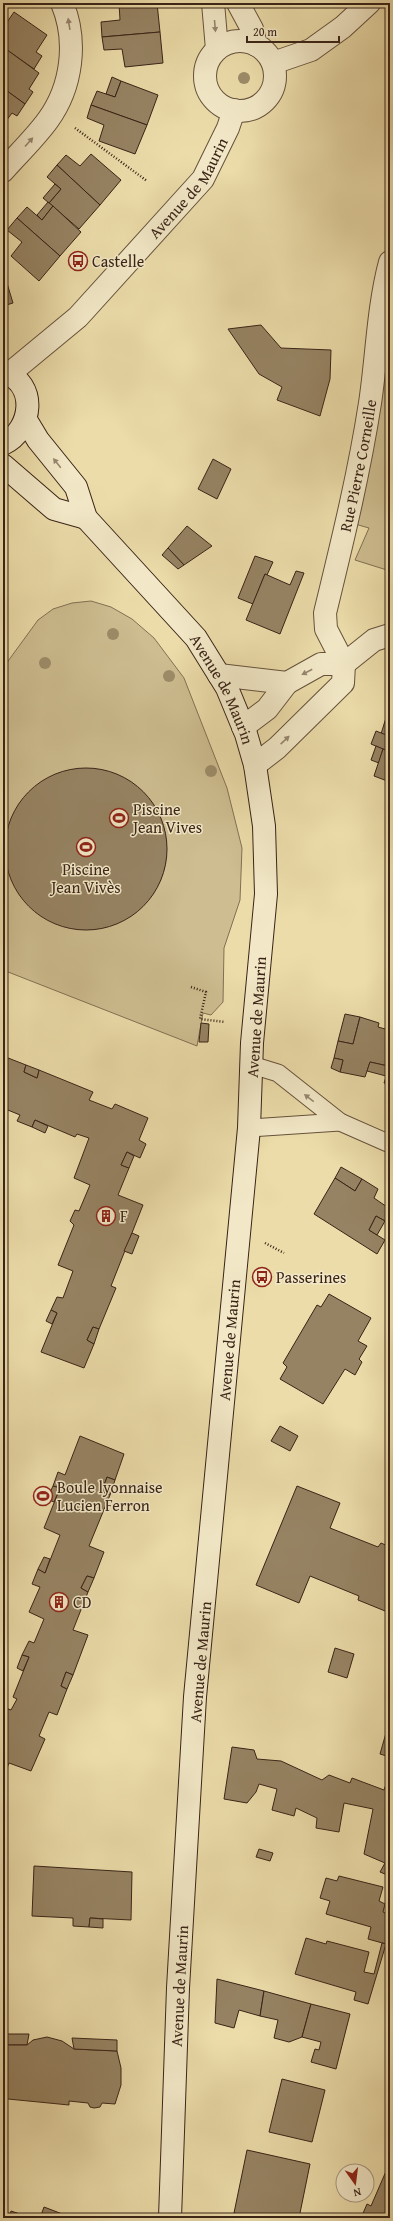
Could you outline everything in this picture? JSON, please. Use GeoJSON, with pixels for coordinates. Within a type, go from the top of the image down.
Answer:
{"type":"FeatureCollection","features":[{"type":"Feature","properties":{"kind":"street"},"geometry":{"type":"LineString","coordinates":[[3,171],[53,113],[65,90],[70,61],[71,36],[67,15],[62,3]]}},
{"type":"Feature","properties":{"kind":"street"},"geometry":{"type":"LineString","coordinates":[[213,3],[217,48],[207,66],[206,78],[208,90],[215,100],[234,110],[255,107],[264,101],[271,92],[275,82],[273,63],[266,52],[256,45],[244,41],[232,42],[217,48]]}},
{"type":"Feature","properties":{"kind":"street"},"geometry":{"type":"LineString","coordinates":[[238,3],[252,29],[256,45]]}},
{"type":"Feature","properties":{"kind":"street"},"geometry":{"type":"LineString","coordinates":[[273,63],[311,50],[343,27],[369,3]]}},
{"type":"Feature","properties":{"kind":"street","name":"Avenue de Maurin"},"geometry":{"type":"LineString","coordinates":[[6,373],[78,317],[203,179],[228,128],[234,110]]}},
{"type":"Feature","properties":{"kind":"street","name":"Rue Pierre Corneille"},"geometry":{"type":"LineString","coordinates":[[344,664],[326,629],[325,613],[354,491],[370,403],[385,283],[390,262]]}},
{"type":"Feature","properties":{"kind":"street"},"geometry":{"type":"LineString","coordinates":[[3,444],[16,435],[26,420],[28,404],[25,392],[18,382],[6,373]]}},
{"type":"Feature","properties":{"kind":"street","name":"Avenue de Maurin"},"geometry":{"type":"LineString","coordinates":[[26,420],[38,440],[76,487],[86,518],[196,638],[219,675],[243,727],[255,765],[264,826],[266,894],[252,1065],[249,1128],[195,1697],[178,1988],[170,2218]]}},
{"type":"Feature","properties":{"kind":"street"},"geometry":{"type":"LineString","coordinates":[[9,470],[54,509],[86,518]]}},
{"type":"Feature","properties":{"kind":"street"},"geometry":{"type":"LineString","coordinates":[[243,727],[268,709],[287,683],[321,664],[344,664],[374,640],[390,635]]}},
{"type":"Feature","properties":{"kind":"street"},"geometry":{"type":"LineString","coordinates":[[255,765],[277,748],[343,683],[344,664]]}},
{"type":"Feature","properties":{"kind":"street"},"geometry":{"type":"LineString","coordinates":[[219,675],[287,683]]}},
{"type":"Feature","properties":{"kind":"lane"},"geometry":{"type":"LineString","coordinates":[[252,1065],[278,1073],[340,1122],[390,1144]]}},
{"type":"Feature","properties":{"kind":"lane"},"geometry":{"type":"LineString","coordinates":[[249,1128],[340,1122]]}},
{"type":"Feature","properties":{"kind":"path"},"geometry":{"type":"LineString","coordinates":[[53,113],[147,181]]}},
{"type":"Feature","properties":{"kind":"path"},"geometry":{"type":"LineString","coordinates":[[191,987],[206,992],[200,1018],[225,1022]]}},
{"type":"Feature","properties":{"kind":"shaded area"},"geometry":{"type":"Polygon","coordinates":[[[390,326],[390,571],[355,560],[369,528],[355,524],[375,438],[390,326]]]}},
{"type":"Feature","properties":{"kind":"shaded area","name":"Piscine Jean Vives"},"geometry":{"type":"Polygon","coordinates":[[[91,601],[111,607],[132,619],[154,638],[184,678],[227,788],[242,848],[240,900],[224,948],[223,1002],[211,1015],[203,1013],[197,1046],[3,970],[3,668],[38,620],[53,609],[72,603],[91,601]]]}},
{"type":"Feature","properties":{"kind":"building"},"geometry":{"type":"Polygon","coordinates":[[[119,3],[157,3],[160,32],[102,37],[101,22],[120,20],[119,3]]]}},
{"type":"Feature","properties":{"kind":"building"},"geometry":{"type":"Polygon","coordinates":[[[14,12],[47,35],[36,52],[42,56],[34,69],[3,47],[3,28],[14,12]]]}},
{"type":"Feature","properties":{"kind":"building"},"geometry":{"type":"Polygon","coordinates":[[[160,32],[163,63],[125,67],[122,49],[104,50],[102,37],[160,32]]]}},
{"type":"Feature","properties":{"kind":"building"},"geometry":{"type":"Polygon","coordinates":[[[3,47],[39,73],[29,89],[33,92],[25,104],[3,88],[3,47]]]}},
{"type":"Feature","properties":{"kind":"building"},"geometry":{"type":"Polygon","coordinates":[[[112,77],[121,81],[115,97],[106,94],[112,77]]]}},
{"type":"Feature","properties":{"kind":"building"},"geometry":{"type":"Polygon","coordinates":[[[121,81],[158,95],[147,125],[91,105],[97,91],[115,97],[121,81]]]}},
{"type":"Feature","properties":{"kind":"building"},"geometry":{"type":"Polygon","coordinates":[[[3,88],[25,104],[17,116],[12,113],[3,125],[3,88]]]}},
{"type":"Feature","properties":{"kind":"building"},"geometry":{"type":"Polygon","coordinates":[[[91,105],[147,125],[135,154],[99,141],[104,125],[87,118],[91,105]]]}},
{"type":"Feature","properties":{"kind":"building"},"geometry":{"type":"Polygon","coordinates":[[[91,154],[121,180],[100,205],[57,165],[66,155],[80,166],[91,154]]]}},
{"type":"Feature","properties":{"kind":"building"},"geometry":{"type":"Polygon","coordinates":[[[57,165],[100,205],[79,229],[49,203],[61,189],[47,177],[57,165]]]}},
{"type":"Feature","properties":{"kind":"building"},"geometry":{"type":"Polygon","coordinates":[[[55,184],[61,189],[49,203],[43,198],[55,184]]]}},
{"type":"Feature","properties":{"kind":"building"},"geometry":{"type":"Polygon","coordinates":[[[48,202],[53,206],[42,220],[37,215],[48,202]]]}},
{"type":"Feature","properties":{"kind":"building"},"geometry":{"type":"Polygon","coordinates":[[[53,206],[81,232],[60,256],[17,218],[27,207],[42,220],[53,206]]]}},
{"type":"Feature","properties":{"kind":"building"},"geometry":{"type":"Polygon","coordinates":[[[17,218],[60,256],[39,281],[11,256],[22,242],[7,230],[17,218]]]}},
{"type":"Feature","properties":{"kind":"building"},"geometry":{"type":"Polygon","coordinates":[[[3,270],[13,303],[3,306],[3,270]]]}},
{"type":"Feature","properties":{"kind":"building"},"geometry":{"type":"Polygon","coordinates":[[[261,325],[281,348],[331,350],[330,379],[320,416],[277,400],[282,387],[259,374],[228,329],[261,325]]]}},
{"type":"Feature","properties":{"kind":"building"},"geometry":{"type":"Polygon","coordinates":[[[213,459],[231,469],[217,499],[198,489],[213,459]]]}},
{"type":"Feature","properties":{"kind":"building"},"geometry":{"type":"Polygon","coordinates":[[[187,526],[212,546],[184,565],[168,548],[187,526]]]}},
{"type":"Feature","properties":{"kind":"building"},"geometry":{"type":"Polygon","coordinates":[[[168,548],[184,565],[178,569],[162,555],[168,548]]]}},
{"type":"Feature","properties":{"kind":"building"},"geometry":{"type":"Polygon","coordinates":[[[255,556],[273,562],[267,575],[265,574],[253,604],[238,598],[255,556]]]}},
{"type":"Feature","properties":{"kind":"building"},"geometry":{"type":"Polygon","coordinates":[[[296,571],[304,573],[280,634],[246,620],[265,574],[290,585],[296,571]]]}},
{"type":"Feature","properties":{"kind":"building"},"geometry":{"type":"Polygon","coordinates":[[[390,709],[390,723],[385,721],[390,709]]]}},
{"type":"Feature","properties":{"kind":"building"},"geometry":{"type":"Polygon","coordinates":[[[385,721],[390,723],[389,736],[381,734],[385,721]]]}},
{"type":"Feature","properties":{"kind":"building"},"geometry":{"type":"Polygon","coordinates":[[[376,731],[389,736],[390,733],[390,752],[371,744],[376,731]]]}},
{"type":"Feature","properties":{"kind":"building"},"geometry":{"type":"Polygon","coordinates":[[[376,746],[383,749],[379,763],[371,760],[376,746]]]}},
{"type":"Feature","properties":{"kind":"building"},"geometry":{"type":"Polygon","coordinates":[[[383,749],[390,752],[390,782],[374,776],[383,749]]]}},
{"type":"Feature","properties":{"kind":"building","name":"Piscine Jean Vivès"},"geometry":{"type":"Polygon","coordinates":[[[78,768],[94,768],[110,771],[124,777],[138,786],[149,797],[158,811],[164,825],[167,849],[166,865],[158,887],[149,901],[138,912],[124,921],[110,927],[94,930],[78,930],[62,927],[48,921],[34,912],[23,901],[14,887],[8,873],[5,857],[5,841],[8,825],[14,811],[23,797],[34,786],[48,777],[62,771],[78,768]]]}},
{"type":"Feature","properties":{"kind":"building"},"geometry":{"type":"Polygon","coordinates":[[[345,1014],[360,1017],[353,1044],[338,1041],[345,1014]]]}},
{"type":"Feature","properties":{"kind":"building"},"geometry":{"type":"Polygon","coordinates":[[[360,1017],[379,1023],[378,1027],[390,1029],[390,1078],[386,1076],[388,1066],[370,1062],[365,1077],[340,1072],[343,1060],[334,1058],[338,1041],[353,1044],[360,1017]]]}},
{"type":"Feature","properties":{"kind":"building"},"geometry":{"type":"Polygon","coordinates":[[[201,1023],[209,1024],[208,1042],[199,1042],[201,1023]]]}},
{"type":"Feature","properties":{"kind":"building","name":"F"},"geometry":{"type":"Polygon","coordinates":[[[3,1056],[26,1065],[24,1072],[37,1078],[39,1070],[93,1092],[89,1100],[112,1109],[115,1104],[148,1118],[139,1140],[146,1144],[140,1158],[127,1152],[121,1165],[129,1168],[118,1195],[143,1205],[111,1286],[116,1288],[99,1329],[93,1327],[87,1340],[94,1344],[84,1368],[41,1352],[57,1313],[51,1310],[57,1297],[63,1298],[73,1271],[58,1265],[74,1225],[70,1221],[75,1210],[79,1211],[90,1185],[74,1178],[89,1138],[77,1134],[75,1137],[35,1120],[32,1127],[17,1121],[20,1115],[3,1108],[3,1056]]]}},
{"type":"Feature","properties":{"kind":"building"},"geometry":{"type":"Polygon","coordinates":[[[334,1058],[343,1060],[340,1072],[331,1068],[334,1058]]]}},
{"type":"Feature","properties":{"kind":"building"},"geometry":{"type":"Polygon","coordinates":[[[370,1062],[388,1066],[386,1076],[367,1071],[370,1062]]]}},
{"type":"Feature","properties":{"kind":"building"},"geometry":{"type":"Polygon","coordinates":[[[26,1065],[39,1070],[37,1078],[24,1072],[26,1065]]]}},
{"type":"Feature","properties":{"kind":"building"},"geometry":{"type":"Polygon","coordinates":[[[386,1077],[390,1078],[390,1085],[384,1083],[386,1077]]]}},
{"type":"Feature","properties":{"kind":"building"},"geometry":{"type":"Polygon","coordinates":[[[35,1120],[48,1126],[45,1133],[32,1127],[35,1120]]]}},
{"type":"Feature","properties":{"kind":"building"},"geometry":{"type":"Polygon","coordinates":[[[127,1152],[134,1156],[129,1168],[121,1165],[127,1152]]]}},
{"type":"Feature","properties":{"kind":"building"},"geometry":{"type":"Polygon","coordinates":[[[341,1167],[362,1179],[355,1191],[335,1178],[341,1167]]]}},
{"type":"Feature","properties":{"kind":"building"},"geometry":{"type":"Polygon","coordinates":[[[335,1178],[355,1191],[362,1179],[378,1189],[374,1198],[390,1209],[385,1221],[376,1216],[369,1230],[385,1240],[377,1254],[314,1214],[335,1178]]]}},
{"type":"Feature","properties":{"kind":"building"},"geometry":{"type":"Polygon","coordinates":[[[376,1216],[385,1221],[377,1235],[369,1230],[376,1216]]]}},
{"type":"Feature","properties":{"kind":"building"},"geometry":{"type":"Polygon","coordinates":[[[132,1233],[139,1236],[132,1254],[124,1251],[132,1233]]]}},
{"type":"Feature","properties":{"kind":"building"},"geometry":{"type":"Polygon","coordinates":[[[329,1294],[371,1318],[358,1341],[367,1346],[359,1359],[362,1362],[355,1375],[345,1369],[323,1404],[280,1379],[287,1367],[283,1363],[317,1305],[321,1307],[329,1294]]]}},
{"type":"Feature","properties":{"kind":"building"},"geometry":{"type":"Polygon","coordinates":[[[51,1310],[57,1313],[52,1324],[46,1321],[51,1310]]]}},
{"type":"Feature","properties":{"kind":"building"},"geometry":{"type":"Polygon","coordinates":[[[93,1327],[99,1329],[94,1344],[87,1340],[93,1327]]]}},
{"type":"Feature","properties":{"kind":"building"},"geometry":{"type":"Polygon","coordinates":[[[280,1426],[298,1436],[290,1451],[271,1441],[280,1426]]]}},
{"type":"Feature","properties":{"kind":"building","name":"CD"},"geometry":{"type":"Polygon","coordinates":[[[80,1436],[124,1454],[115,1480],[107,1477],[102,1491],[110,1495],[89,1546],[104,1552],[94,1578],[87,1576],[81,1588],[88,1592],[73,1630],[88,1635],[73,1675],[66,1672],[61,1686],[67,1689],[57,1715],[49,1712],[39,1736],[45,1739],[31,1771],[9,1763],[7,1768],[3,1766],[3,1707],[11,1710],[17,1699],[13,1697],[29,1657],[22,1655],[29,1641],[34,1643],[44,1619],[29,1612],[40,1587],[32,1584],[38,1569],[45,1573],[60,1535],[44,1528],[60,1488],[53,1486],[58,1472],[65,1475],[80,1436]]]}},
{"type":"Feature","properties":{"kind":"building"},"geometry":{"type":"Polygon","coordinates":[[[107,1477],[115,1480],[110,1495],[102,1491],[107,1477]]]}},
{"type":"Feature","properties":{"kind":"building"},"geometry":{"type":"Polygon","coordinates":[[[53,1486],[60,1488],[54,1502],[47,1499],[53,1486]]]}},
{"type":"Feature","properties":{"kind":"building"},"geometry":{"type":"Polygon","coordinates":[[[297,1486],[340,1503],[330,1528],[378,1547],[381,1543],[390,1547],[390,1613],[358,1600],[359,1596],[310,1576],[299,1603],[256,1585],[297,1486]]]}},
{"type":"Feature","properties":{"kind":"building"},"geometry":{"type":"Polygon","coordinates":[[[44,1557],[50,1559],[45,1573],[38,1569],[44,1557]]]}},
{"type":"Feature","properties":{"kind":"building"},"geometry":{"type":"Polygon","coordinates":[[[87,1576],[94,1578],[88,1592],[81,1588],[87,1576]]]}},
{"type":"Feature","properties":{"kind":"building"},"geometry":{"type":"Polygon","coordinates":[[[335,1648],[354,1654],[347,1678],[328,1672],[335,1648]]]}},
{"type":"Feature","properties":{"kind":"building"},"geometry":{"type":"Polygon","coordinates":[[[22,1655],[29,1657],[23,1671],[17,1668],[22,1655]]]}},
{"type":"Feature","properties":{"kind":"building"},"geometry":{"type":"Polygon","coordinates":[[[66,1672],[73,1675],[67,1689],[61,1686],[66,1672]]]}},
{"type":"Feature","properties":{"kind":"building"},"geometry":{"type":"Polygon","coordinates":[[[386,1733],[390,1734],[390,1757],[380,1754],[386,1733]]]}},
{"type":"Feature","properties":{"kind":"building"},"geometry":{"type":"Polygon","coordinates":[[[232,1747],[254,1750],[257,1759],[281,1761],[322,1780],[329,1775],[350,1783],[352,1778],[384,1790],[386,1784],[390,1786],[390,1876],[380,1872],[385,1863],[364,1854],[373,1809],[344,1803],[339,1832],[316,1828],[317,1818],[296,1808],[294,1816],[272,1810],[277,1789],[259,1784],[256,1792],[247,1803],[224,1799],[232,1747]]]}},
{"type":"Feature","properties":{"kind":"building"},"geometry":{"type":"Polygon","coordinates":[[[259,1849],[273,1853],[270,1861],[256,1857],[259,1849]]]}},
{"type":"Feature","properties":{"kind":"building"},"geometry":{"type":"Polygon","coordinates":[[[34,1866],[132,1872],[131,1920],[90,1918],[89,1927],[73,1926],[73,1918],[32,1916],[34,1866]]]}},
{"type":"Feature","properties":{"kind":"building"},"geometry":{"type":"Polygon","coordinates":[[[339,1876],[383,1887],[379,1901],[385,1904],[383,1912],[390,1915],[390,1928],[386,1944],[368,1939],[371,1927],[326,1914],[330,1901],[320,1898],[326,1878],[337,1881],[339,1876]]]}},
{"type":"Feature","properties":{"kind":"building"},"geometry":{"type":"Polygon","coordinates":[[[90,1918],[103,1919],[103,1928],[89,1927],[90,1918]]]}},
{"type":"Feature","properties":{"kind":"building"},"geometry":{"type":"Polygon","coordinates":[[[306,1938],[326,1944],[327,1941],[369,1952],[364,1972],[374,1974],[382,1943],[386,1944],[368,2004],[354,2000],[356,1992],[295,1974],[306,1938]]]}},
{"type":"Feature","properties":{"kind":"building"},"geometry":{"type":"Polygon","coordinates":[[[217,1979],[264,1991],[260,2016],[239,2010],[234,2028],[215,2023],[217,1979]]]}},
{"type":"Feature","properties":{"kind":"building"},"geometry":{"type":"Polygon","coordinates":[[[264,1991],[311,2004],[302,2037],[289,2042],[274,2038],[278,2020],[260,2016],[264,1991]]]}},
{"type":"Feature","properties":{"kind":"building"},"geometry":{"type":"Polygon","coordinates":[[[311,2004],[350,2014],[336,2069],[311,2062],[315,2049],[319,2050],[321,2042],[302,2037],[311,2004]]]}},
{"type":"Feature","properties":{"kind":"building"},"geometry":{"type":"Polygon","coordinates":[[[3,2034],[29,2034],[27,2045],[6,2045],[6,2050],[3,2050],[3,2034]]]}},
{"type":"Feature","properties":{"kind":"building"},"geometry":{"type":"Polygon","coordinates":[[[47,2037],[62,2041],[74,2049],[117,2051],[121,2068],[121,2085],[115,2104],[102,2103],[100,2107],[94,2108],[90,2107],[88,2103],[69,2101],[69,2105],[8,2099],[3,2105],[3,2050],[6,2050],[6,2045],[27,2045],[33,2040],[47,2037]]]}},
{"type":"Feature","properties":{"kind":"building"},"geometry":{"type":"Polygon","coordinates":[[[72,2038],[117,2040],[117,2051],[74,2049],[72,2038]]]}},
{"type":"Feature","properties":{"kind":"building"},"geometry":{"type":"Polygon","coordinates":[[[282,2079],[325,2090],[312,2142],[269,2132],[282,2079]]]}},
{"type":"Feature","properties":{"kind":"building"},"geometry":{"type":"Polygon","coordinates":[[[247,2150],[310,2164],[299,2218],[258,2218],[234,2213],[247,2150]]]}},
{"type":"Feature","properties":{"kind":"building"},"geometry":{"type":"Polygon","coordinates":[[[390,2162],[390,2218],[361,2218],[367,2204],[371,2206],[372,2203],[375,2203],[375,2197],[390,2162]]]}},
{"type":"Feature","properties":{"kind":"building"},"geometry":{"type":"Polygon","coordinates":[[[44,2207],[65,2215],[64,2218],[40,2218],[44,2207]]]}},
{"type":"Feature","properties":{"kind":"building"},"geometry":{"type":"Polygon","coordinates":[[[11,2211],[32,2218],[8,2218],[11,2211]]]}},
{"type":"Feature","properties":{"kind":"place","name":"Castelle"},"geometry":{"type":"Point","coordinates":[78,261]}},
{"type":"Feature","properties":{"kind":"place","name":"Piscine Jean Vives"},"geometry":{"type":"Point","coordinates":[119,818]}},
{"type":"Feature","properties":{"kind":"place","name":"Piscine Jean Vivès"},"geometry":{"type":"Point","coordinates":[86,847]}},
{"type":"Feature","properties":{"kind":"place","name":"F"},"geometry":{"type":"Point","coordinates":[106,1216]}},
{"type":"Feature","properties":{"kind":"place","name":"Passerines"},"geometry":{"type":"Point","coordinates":[262,1277]}},
{"type":"Feature","properties":{"kind":"place","name":"Boule lyonnaise Lucien Ferron"},"geometry":{"type":"Point","coordinates":[43,1496]}},
{"type":"Feature","properties":{"kind":"place","name":"CD"},"geometry":{"type":"Point","coordinates":[59,1602]}}]}
